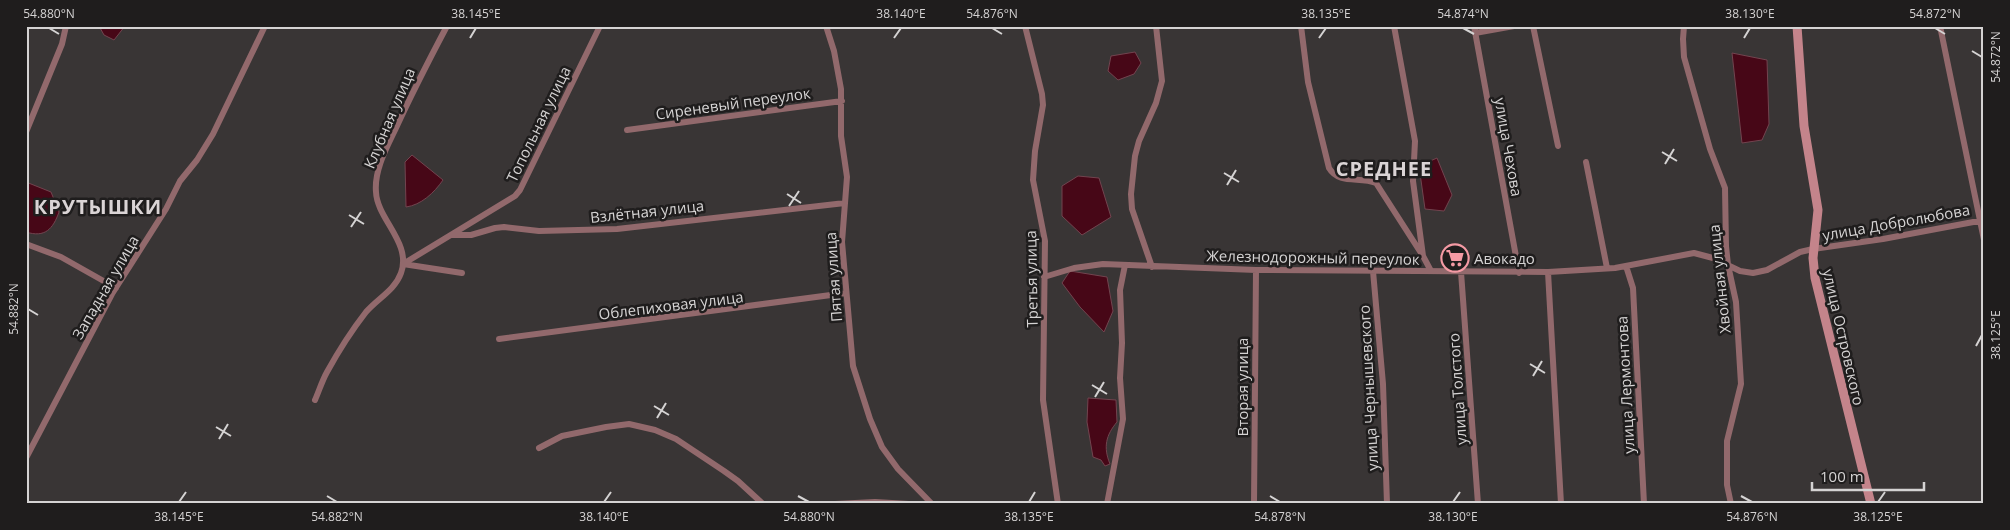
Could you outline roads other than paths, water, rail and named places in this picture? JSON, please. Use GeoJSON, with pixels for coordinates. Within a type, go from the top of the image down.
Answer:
{"type":"FeatureCollection","features":[{"type":"Feature","properties":{"kind":"street"},"geometry":{"type":"LineString","coordinates":[[26,132],[62,44],[66,26]]}},
{"type":"Feature","properties":{"kind":"street","name":"Западная улица"},"geometry":{"type":"LineString","coordinates":[[26,458],[116,288],[166,209],[180,181],[197,160],[213,134],[265,26]]}},
{"type":"Feature","properties":{"kind":"street","name":"Клубная улица"},"geometry":{"type":"LineString","coordinates":[[403,264],[393,229],[378,206],[375,189],[376,178],[385,151],[415,85],[447,26]]}},
{"type":"Feature","properties":{"kind":"street","name":"Топольная улица"},"geometry":{"type":"LineString","coordinates":[[403,264],[515,196],[520,190],[600,26]]}},
{"type":"Feature","properties":{"kind":"street","name":"Пятая улица"},"geometry":{"type":"LineString","coordinates":[[826,26],[838,66],[842,102],[841,136],[847,177],[842,242],[853,366],[876,434],[889,458],[932,504]]}},
{"type":"Feature","properties":{"kind":"street","name":"Третья улица"},"geometry":{"type":"LineString","coordinates":[[1025,26],[1043,105],[1035,151],[1034,180],[1044,228],[1043,400],[1058,504]]}},
{"type":"Feature","properties":{"kind":"street"},"geometry":{"type":"LineString","coordinates":[[1152,267],[1132,209],[1131,194],[1135,156],[1139,141],[1159,96],[1162,81],[1156,26]]}},
{"type":"Feature","properties":{"kind":"street"},"geometry":{"type":"LineString","coordinates":[[1300,26],[1308,82],[1329,168],[1339,178],[1362,179],[1376,183],[1431,271]]}},
{"type":"Feature","properties":{"kind":"street"},"geometry":{"type":"LineString","coordinates":[[1394,26],[1415,141],[1413,181],[1423,256]]}},
{"type":"Feature","properties":{"kind":"street"},"geometry":{"type":"LineString","coordinates":[[1475,30],[1514,26]]}},
{"type":"Feature","properties":{"kind":"street"},"geometry":{"type":"LineString","coordinates":[[1533,26],[1558,146]]}},
{"type":"Feature","properties":{"kind":"street","name":"Хвойная улица"},"geometry":{"type":"LineString","coordinates":[[1684,26],[1684,57],[1710,149],[1725,188],[1724,214],[1728,265],[1736,302],[1741,384],[1728,441],[1727,485],[1731,504]]}},
{"type":"Feature","properties":{"kind":"street","name":"улица Островского"},"geometry":{"type":"LineString","coordinates":[[1797,26],[1804,126],[1818,204],[1813,268],[1819,299],[1871,504]]}},
{"type":"Feature","properties":{"kind":"street"},"geometry":{"type":"LineString","coordinates":[[1940,26],[1982,220],[1984,240]]}},
{"type":"Feature","properties":{"kind":"street","name":"улица Чехова"},"geometry":{"type":"LineString","coordinates":[[1475,30],[1519,273]]}},
{"type":"Feature","properties":{"kind":"street","name":"Сиреневый переулок"},"geometry":{"type":"LineString","coordinates":[[627,130],[842,102]]}},
{"type":"Feature","properties":{"kind":"street"},"geometry":{"type":"LineString","coordinates":[[1586,162],[1608,268]]}},
{"type":"Feature","properties":{"kind":"street","name":"Взлётная улица"},"geometry":{"type":"LineString","coordinates":[[452,235],[472,235],[504,227],[539,231],[617,229],[844,203]]}},
{"type":"Feature","properties":{"kind":"street","name":"улица Добролюбова"},"geometry":{"type":"LineString","coordinates":[[1813,249],[1883,240],[1982,220]]}},
{"type":"Feature","properties":{"kind":"street"},"geometry":{"type":"LineString","coordinates":[[26,244],[61,256],[116,288]]}},
{"type":"Feature","properties":{"kind":"street","name":"Железнодорожный переулок"},"geometry":{"type":"LineString","coordinates":[[1044,277],[1088,265],[1256,270],[1548,272],[1626,266],[1694,253],[1713,258],[1746,273],[1760,272],[1800,252],[1813,249]]}},
{"type":"Feature","properties":{"kind":"street"},"geometry":{"type":"LineString","coordinates":[[315,400],[333,361],[365,313],[398,280],[403,264],[462,274]]}},
{"type":"Feature","properties":{"kind":"street"},"geometry":{"type":"LineString","coordinates":[[1107,504],[1123,419],[1120,378],[1122,343],[1120,290],[1125,265]]}},
{"type":"Feature","properties":{"kind":"street","name":"улица Лермонтова"},"geometry":{"type":"LineString","coordinates":[[1626,266],[1633,288],[1644,504]]}},
{"type":"Feature","properties":{"kind":"street","name":"Вторая улица"},"geometry":{"type":"LineString","coordinates":[[1254,504],[1256,270]]}},
{"type":"Feature","properties":{"kind":"street","name":"улица Чернышевского"},"geometry":{"type":"LineString","coordinates":[[1373,271],[1384,384],[1387,504]]}},
{"type":"Feature","properties":{"kind":"street","name":"улица Толстого"},"geometry":{"type":"LineString","coordinates":[[1461,272],[1478,504]]}},
{"type":"Feature","properties":{"kind":"street"},"geometry":{"type":"LineString","coordinates":[[1548,272],[1560,504]]}},
{"type":"Feature","properties":{"kind":"street","name":"Облепиховая улица"},"geometry":{"type":"LineString","coordinates":[[499,339],[846,293]]}},
{"type":"Feature","properties":{"kind":"street"},"geometry":{"type":"LineString","coordinates":[[539,448],[562,436],[614,426],[629,424],[655,430],[676,439],[724,470],[763,504]]}},
{"type":"Feature","properties":{"kind":"street"},"geometry":{"type":"LineString","coordinates":[[835,504],[875,502],[909,504]]}},
{"type":"Feature","properties":{"kind":"place","name":"Авокадо"},"geometry":{"type":"Point","coordinates":[1455,258]}},
{"type":"Feature","properties":{"kind":"district","name":"СРЕДНЕЕ"},"geometry":{"type":"Point","coordinates":[1384,168]}},
{"type":"Feature","properties":{"kind":"district","name":"КРУТЫШКИ"},"geometry":{"type":"Point","coordinates":[98,206]}}]}
